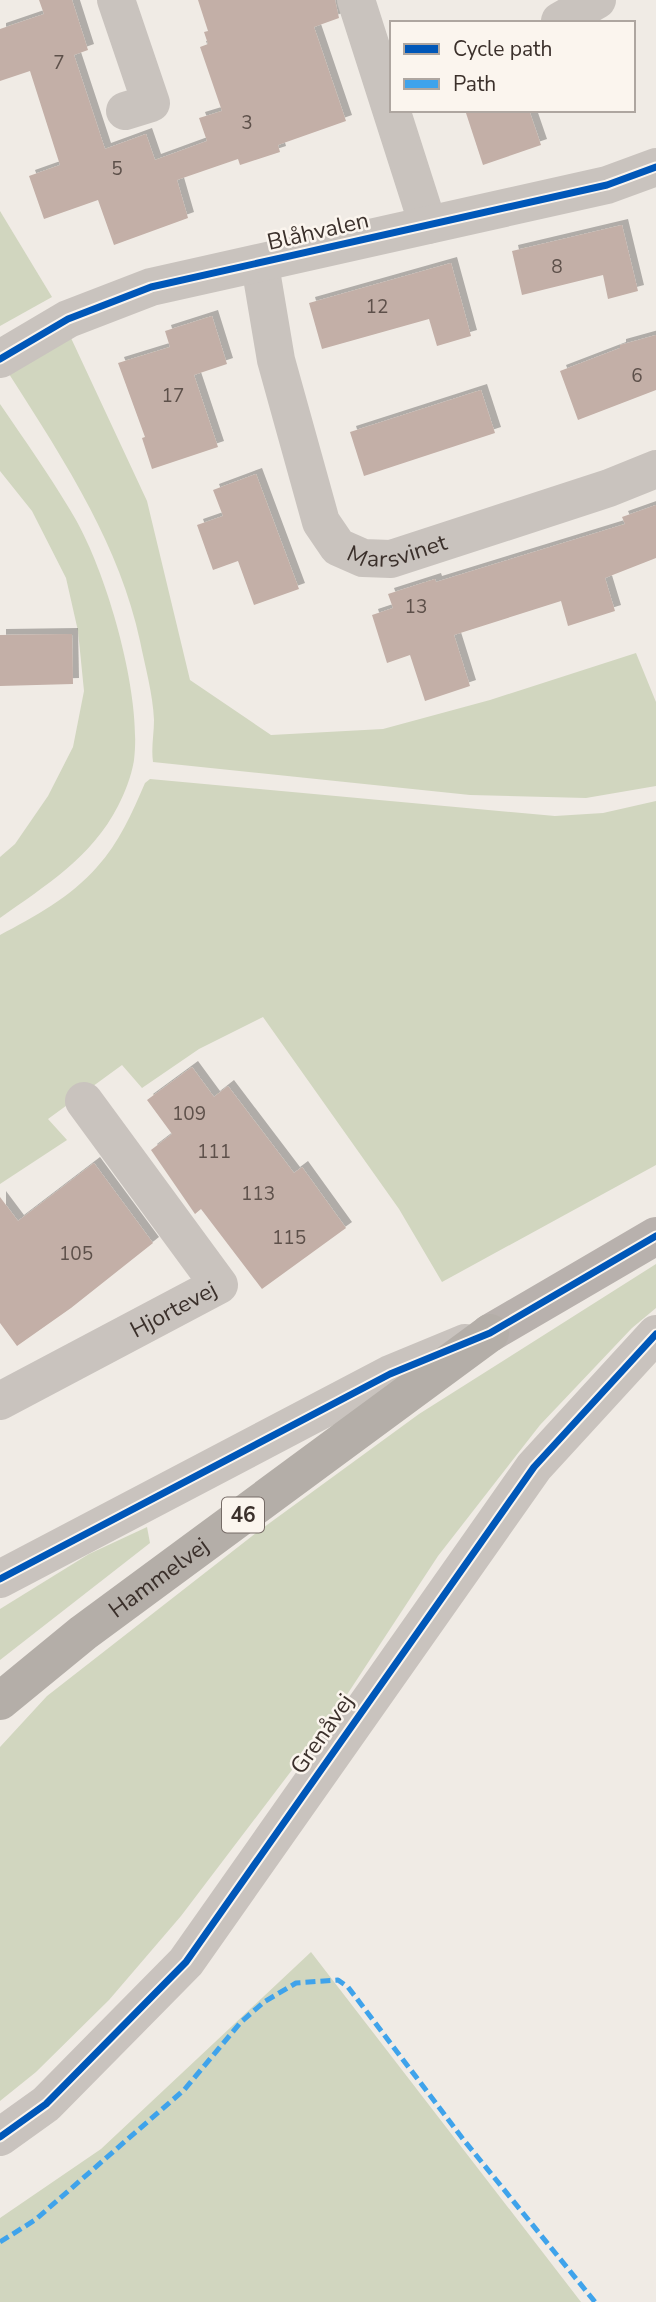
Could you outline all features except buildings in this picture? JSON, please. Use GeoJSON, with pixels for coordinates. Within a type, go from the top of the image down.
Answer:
{"type":"FeatureCollection","features":[{"type":"Feature","properties":{"kind":"highway","name":"Hammelvej"},"geometry":{"type":"LineString","coordinates":[[0,1701],[83,1633],[490,1333]]}},
{"type":"Feature","properties":{"kind":"main road","name":"46"},"geometry":{"type":"LineString","coordinates":[[490,1333],[656,1236]]}},
{"type":"Feature","properties":{"kind":"street"},"geometry":{"type":"LineString","coordinates":[[116,0],[151,103],[125,111]]}},
{"type":"Feature","properties":{"kind":"street"},"geometry":{"type":"LineString","coordinates":[[356,0],[390,106]]}},
{"type":"Feature","properties":{"kind":"street"},"geometry":{"type":"LineString","coordinates":[[560,21],[597,0]]}},
{"type":"Feature","properties":{"kind":"street"},"geometry":{"type":"LineString","coordinates":[[392,112],[428,225]]}},
{"type":"Feature","properties":{"kind":"street","name":"Blåhvalen"},"geometry":{"type":"LineString","coordinates":[[0,359],[68,319],[152,287],[260,265],[607,185],[656,167]]}},
{"type":"Feature","properties":{"kind":"street","name":"Marsvinet"},"geometry":{"type":"LineString","coordinates":[[260,265],[276,360],[321,522],[338,547],[363,558],[391,559],[609,488],[656,469]]}},
{"type":"Feature","properties":{"kind":"street","name":"Hjortevej"},"geometry":{"type":"LineString","coordinates":[[0,1401],[219,1285],[84,1101]]}},
{"type":"Feature","properties":{"kind":"street"},"geometry":{"type":"LineString","coordinates":[[0,1579],[390,1374],[490,1333]]}},
{"type":"Feature","properties":{"kind":"street","name":"Grenåvej"},"geometry":{"type":"LineString","coordinates":[[0,2137],[46,2104],[186,1962],[534,1467],[656,1334]]}},
{"type":"Feature","properties":{"kind":"green space"},"geometry":{"type":"Polygon","coordinates":[[[0,211],[52,297],[0,326],[0,211]]]}},
{"type":"Feature","properties":{"kind":"green space"},"geometry":{"type":"Polygon","coordinates":[[[71,338],[147,501],[190,680],[271,735],[383,729],[490,700],[636,653],[656,702],[656,786],[586,798],[470,795],[153,762],[154,720],[150,690],[131,605],[103,535],[86,502],[9,374],[71,338]]]}},
{"type":"Feature","properties":{"kind":"green space"},"geometry":{"type":"Polygon","coordinates":[[[0,404],[76,520],[100,572],[128,671],[135,733],[130,777],[121,801],[95,841],[66,869],[0,918],[0,857],[15,844],[48,796],[73,747],[84,691],[78,631],[66,578],[32,511],[0,471],[0,404]]]}},
{"type":"Feature","properties":{"kind":"green space"},"geometry":{"type":"Polygon","coordinates":[[[150,779],[555,816],[603,813],[656,801],[656,1165],[442,1282],[399,1209],[263,1017],[199,1049],[142,1088],[122,1065],[48,1119],[67,1140],[0,1184],[0,935],[52,906],[87,878],[112,848],[145,783],[150,779]]]}},
{"type":"Feature","properties":{"kind":"green space"},"geometry":{"type":"Polygon","coordinates":[[[656,1264],[656,1308],[632,1328],[540,1425],[438,1556],[333,1716],[181,1916],[109,2000],[36,2072],[0,2101],[0,1747],[47,1696],[256,1533],[419,1414],[656,1264]]]}},
{"type":"Feature","properties":{"kind":"green space"},"geometry":{"type":"Polygon","coordinates":[[[147,1527],[150,1543],[0,1660],[0,1609],[89,1554],[147,1527]]]}},
{"type":"Feature","properties":{"kind":"green space"},"geometry":{"type":"Polygon","coordinates":[[[311,1952],[581,2302],[0,2302],[0,2218],[101,2149],[311,1952]]]}},
{"type":"Feature","properties":{"kind":"marked path"},"geometry":{"type":"LineString","coordinates":[[0,2242],[35,2220],[184,2090],[241,2022],[264,2002],[296,1983],[338,1980],[348,1987],[463,2139],[595,2302]]}},
{"type":"Feature","properties":{"kind":"cycle path"},"geometry":{"type":"LineString","coordinates":[[0,359],[68,319],[151,287],[607,185],[656,167]]}},
{"type":"Feature","properties":{"kind":"cycle path"},"geometry":{"type":"LineString","coordinates":[[0,1579],[390,1374],[490,1333],[656,1236]]}},
{"type":"Feature","properties":{"kind":"cycle path"},"geometry":{"type":"LineString","coordinates":[[0,2137],[46,2104],[186,1962],[534,1467],[656,1334]]}}]}
